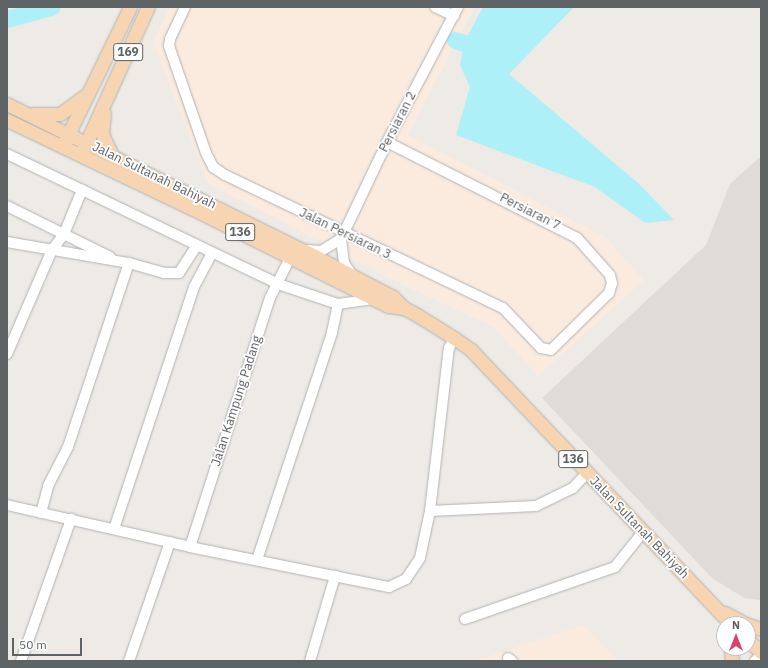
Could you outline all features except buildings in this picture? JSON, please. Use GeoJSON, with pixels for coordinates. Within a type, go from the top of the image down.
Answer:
{"type":"FeatureCollection","features":[{"type":"Feature","properties":{"kind":"main road","name":"169"},"geometry":{"type":"LineString","coordinates":[[62,147],[92,89],[130,7]]}},
{"type":"Feature","properties":{"kind":"main road","name":"169"},"geometry":{"type":"LineString","coordinates":[[81,156],[148,7]]}},
{"type":"Feature","properties":{"kind":"main road"},"geometry":{"type":"LineString","coordinates":[[27,113],[60,114],[92,89]]}},
{"type":"Feature","properties":{"kind":"main road"},"geometry":{"type":"LineString","coordinates":[[107,97],[102,134],[112,155]]}},
{"type":"Feature","properties":{"kind":"main road","name":"Jalan Sultanah Bahiyah"},"geometry":{"type":"LineString","coordinates":[[7,104],[353,276],[393,298],[404,308],[471,350],[586,474],[723,616]]}},
{"type":"Feature","properties":{"kind":"main road","name":"Jalan Sultanah Bahiyah"},"geometry":{"type":"LineString","coordinates":[[7,120],[373,299],[388,306],[404,308]]}},
{"type":"Feature","properties":{"kind":"main road"},"geometry":{"type":"LineString","coordinates":[[713,607],[731,616]]}},
{"type":"Feature","properties":{"kind":"main road"},"geometry":{"type":"LineString","coordinates":[[713,607],[718,616]]}},
{"type":"Feature","properties":{"kind":"street","name":"Jalan Persiaran 3"},"geometry":{"type":"LineString","coordinates":[[185,7],[170,39],[169,46],[213,167],[243,185],[342,236],[503,308],[541,348],[551,350],[583,320]]}},
{"type":"Feature","properties":{"kind":"street"},"geometry":{"type":"LineString","coordinates":[[435,7],[456,11]]}},
{"type":"Feature","properties":{"kind":"street","name":"Persiaran 2"},"geometry":{"type":"LineString","coordinates":[[342,236],[388,142],[456,11]]}},
{"type":"Feature","properties":{"kind":"street","name":"Persiaran 7"},"geometry":{"type":"LineString","coordinates":[[388,142],[577,238],[610,275],[612,283],[609,294],[583,320]]}},
{"type":"Feature","properties":{"kind":"street"},"geometry":{"type":"LineString","coordinates":[[7,154],[278,284],[338,304],[373,299]]}},
{"type":"Feature","properties":{"kind":"street"},"geometry":{"type":"LineString","coordinates":[[7,354],[52,250],[64,234],[82,190]]}},
{"type":"Feature","properties":{"kind":"street"},"geometry":{"type":"LineString","coordinates":[[7,206],[125,263]]}},
{"type":"Feature","properties":{"kind":"street"},"geometry":{"type":"LineString","coordinates":[[303,250],[321,251],[342,236]]}},
{"type":"Feature","properties":{"kind":"street"},"geometry":{"type":"LineString","coordinates":[[342,236],[344,263],[353,276]]}},
{"type":"Feature","properties":{"kind":"street"},"geometry":{"type":"LineString","coordinates":[[7,242],[125,263],[164,274],[179,273],[197,246]]}},
{"type":"Feature","properties":{"kind":"street"},"geometry":{"type":"LineString","coordinates":[[114,529],[194,287],[212,253]]}},
{"type":"Feature","properties":{"kind":"street","name":"Jalan Kampung Padang"},"geometry":{"type":"LineString","coordinates":[[190,547],[270,298],[290,258]]}},
{"type":"Feature","properties":{"kind":"street"},"geometry":{"type":"LineString","coordinates":[[42,513],[48,486],[68,447],[125,263]]}},
{"type":"Feature","properties":{"kind":"street"},"geometry":{"type":"LineString","coordinates":[[257,560],[332,333],[338,304]]}},
{"type":"Feature","properties":{"kind":"street"},"geometry":{"type":"LineString","coordinates":[[7,505],[190,547],[389,587],[406,579],[420,558],[430,511],[449,348],[454,338]]}},
{"type":"Feature","properties":{"kind":"street"},"geometry":{"type":"LineString","coordinates":[[430,511],[536,506],[573,488],[586,474]]}},
{"type":"Feature","properties":{"kind":"street"},"geometry":{"type":"LineString","coordinates":[[21,661],[71,520]]}},
{"type":"Feature","properties":{"kind":"street"},"geometry":{"type":"LineString","coordinates":[[465,619],[615,568],[643,532]]}},
{"type":"Feature","properties":{"kind":"street"},"geometry":{"type":"LineString","coordinates":[[129,661],[170,542]]}},
{"type":"Feature","properties":{"kind":"street"},"geometry":{"type":"LineString","coordinates":[[310,661],[335,576]]}},
{"type":"Feature","properties":{"kind":"street"},"geometry":{"type":"LineString","coordinates":[[755,661],[761,655]]}},
{"type":"Feature","properties":{"kind":"shaded area"},"geometry":{"type":"Polygon","coordinates":[[[170,7],[475,7],[408,135],[605,237],[644,280],[538,376],[493,327],[395,281],[208,183],[153,42],[170,7]]]}},
{"type":"Feature","properties":{"kind":"shaded area"},"geometry":{"type":"Polygon","coordinates":[[[761,156],[761,600],[744,598],[712,578],[542,398],[706,245],[730,184],[761,156]]]}},
{"type":"Feature","properties":{"kind":"shaded area"},"geometry":{"type":"Polygon","coordinates":[[[584,625],[618,661],[474,661],[584,625]]]}},
{"type":"Feature","properties":{"kind":"water"},"geometry":{"type":"Polygon","coordinates":[[[483,7],[574,7],[509,74],[638,183],[674,220],[645,223],[595,187],[456,135],[470,87],[460,65],[464,43],[483,7]]]}},
{"type":"Feature","properties":{"kind":"waterway"},"geometry":{"type":"LineString","coordinates":[[7,19],[51,7]]}},
{"type":"Feature","properties":{"kind":"waterway"},"geometry":{"type":"LineString","coordinates":[[455,40],[485,50]]}}]}
